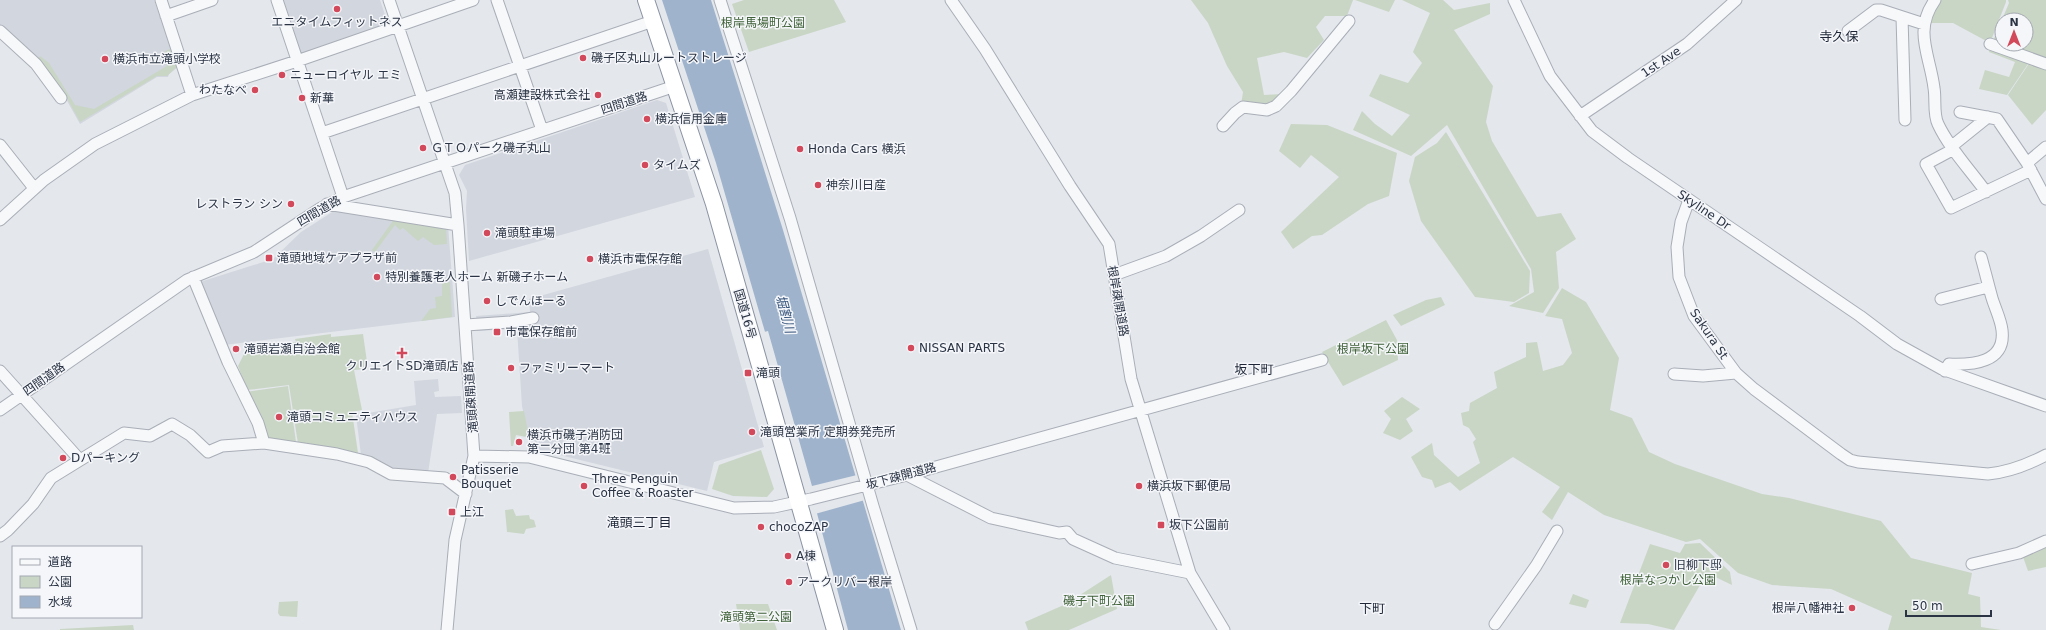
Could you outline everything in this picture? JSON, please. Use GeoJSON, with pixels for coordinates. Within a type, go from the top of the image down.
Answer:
{"type":"FeatureCollection","features":[{"type":"Feature","properties":{"kind":"highway","name":"国道16号"},"geometry":{"type":"LineString","coordinates":[[646,0],[714,204],[805,501],[835,630]]}},
{"type":"Feature","properties":{"kind":"street"},"geometry":{"type":"LineString","coordinates":[[161,0],[192,95]]}},
{"type":"Feature","properties":{"kind":"street"},"geometry":{"type":"LineString","coordinates":[[166,16],[212,0]]}},
{"type":"Feature","properties":{"kind":"street"},"geometry":{"type":"LineString","coordinates":[[277,0],[343,196]]}},
{"type":"Feature","properties":{"kind":"street","name":"滝頭疎開道路"},"geometry":{"type":"LineString","coordinates":[[389,0],[421,98],[455,193],[466,325],[474,456],[455,540],[447,630]]}},
{"type":"Feature","properties":{"kind":"street"},"geometry":{"type":"LineString","coordinates":[[0,220],[44,180],[95,144],[192,95],[298,61],[397,25],[473,0]]}},
{"type":"Feature","properties":{"kind":"street"},"geometry":{"type":"LineString","coordinates":[[497,0],[542,130]]}},
{"type":"Feature","properties":{"kind":"street"},"geometry":{"type":"LineString","coordinates":[[720,0],[790,218],[864,485],[911,630]]}},
{"type":"Feature","properties":{"kind":"street","name":"根岸疎開道路"},"geometry":{"type":"LineString","coordinates":[[951,0],[981,42],[1070,186],[1109,244],[1131,378],[1190,573],[1224,630]]}},
{"type":"Feature","properties":{"kind":"street","name":"Skyline Dr"},"geometry":{"type":"LineString","coordinates":[[1514,0],[1550,76],[1592,130],[1689,200],[1860,316],[1897,344],[1945,371],[2046,406]]}},
{"type":"Feature","properties":{"kind":"street","name":"1st Ave"},"geometry":{"type":"LineString","coordinates":[[1580,116],[1686,44],[1736,0]]}},
{"type":"Feature","properties":{"kind":"street"},"geometry":{"type":"LineString","coordinates":[[1935,0],[1927,11],[1924,24],[1926,57],[1934,87],[1938,124],[1953,148],[1986,192]]}},
{"type":"Feature","properties":{"kind":"street"},"geometry":{"type":"LineString","coordinates":[[1848,31],[1876,10],[1881,10],[1924,24]]}},
{"type":"Feature","properties":{"kind":"street"},"geometry":{"type":"LineString","coordinates":[[1902,17],[1905,120]]}},
{"type":"Feature","properties":{"kind":"street"},"geometry":{"type":"LineString","coordinates":[[322,133],[421,98],[653,21]]}},
{"type":"Feature","properties":{"kind":"street"},"geometry":{"type":"LineString","coordinates":[[1223,126],[1243,107],[1267,110],[1276,106],[1292,91],[1349,21]]}},
{"type":"Feature","properties":{"kind":"street"},"geometry":{"type":"LineString","coordinates":[[0,31],[36,64],[61,98]]}},
{"type":"Feature","properties":{"kind":"street"},"geometry":{"type":"LineString","coordinates":[[1990,44],[2046,64]]}},
{"type":"Feature","properties":{"kind":"street","name":"四間道路"},"geometry":{"type":"LineString","coordinates":[[0,410],[193,277],[254,252],[327,204],[343,196],[444,164],[675,86]]}},
{"type":"Feature","properties":{"kind":"street"},"geometry":{"type":"LineString","coordinates":[[1960,112],[1997,119],[2029,167],[2046,199]]}},
{"type":"Feature","properties":{"kind":"street"},"geometry":{"type":"LineString","coordinates":[[1988,118],[1953,148],[1926,164],[1951,208],[1986,192],[2029,167],[2046,147]]}},
{"type":"Feature","properties":{"kind":"street"},"geometry":{"type":"LineString","coordinates":[[0,146],[34,188]]}},
{"type":"Feature","properties":{"kind":"street","name":"Sakura St"},"geometry":{"type":"LineString","coordinates":[[1689,200],[1681,222],[1677,247],[1679,277],[1694,316],[1736,373],[1754,389],[1850,460],[1988,474],[2017,469],[2046,455]]}},
{"type":"Feature","properties":{"kind":"street"},"geometry":{"type":"LineString","coordinates":[[327,204],[458,226]]}},
{"type":"Feature","properties":{"kind":"street"},"geometry":{"type":"LineString","coordinates":[[1114,275],[1166,256],[1201,236],[1239,210]]}},
{"type":"Feature","properties":{"kind":"street"},"geometry":{"type":"LineString","coordinates":[[1945,371],[1949,364],[1970,365],[1982,362],[1991,357],[2001,344],[2002,330],[1988,287],[1981,256]]}},
{"type":"Feature","properties":{"kind":"street"},"geometry":{"type":"LineString","coordinates":[[193,277],[228,362],[258,423],[264,443]]}},
{"type":"Feature","properties":{"kind":"street"},"geometry":{"type":"LineString","coordinates":[[1941,299],[1988,287]]}},
{"type":"Feature","properties":{"kind":"street"},"geometry":{"type":"LineString","coordinates":[[466,325],[511,322],[533,318]]}},
{"type":"Feature","properties":{"kind":"street","name":"坂下疎開道路"},"geometry":{"type":"LineString","coordinates":[[474,456],[529,457],[734,508],[774,507],[805,501],[907,475],[1322,360]]}},
{"type":"Feature","properties":{"kind":"street"},"geometry":{"type":"LineString","coordinates":[[0,371],[21,395],[51,425],[80,460]]}},
{"type":"Feature","properties":{"kind":"street"},"geometry":{"type":"LineString","coordinates":[[1674,374],[1703,376],[1736,373]]}},
{"type":"Feature","properties":{"kind":"street"},"geometry":{"type":"LineString","coordinates":[[0,536],[8,530],[33,504],[51,478],[124,433],[150,436],[172,424],[190,434],[208,452],[222,446],[264,443],[337,454],[369,462],[391,474],[445,478],[466,494]]}},
{"type":"Feature","properties":{"kind":"street"},"geometry":{"type":"LineString","coordinates":[[907,475],[991,518],[1059,532],[1067,532],[1073,539],[1114,558],[1190,573]]}},
{"type":"Feature","properties":{"kind":"street"},"geometry":{"type":"LineString","coordinates":[[1495,624],[1536,566],[1557,531]]}},
{"type":"Feature","properties":{"kind":"street"},"geometry":{"type":"LineString","coordinates":[[1972,564],[2019,553],[2046,541]]}},
{"type":"Feature","properties":{"kind":"shaded area","name":"横浜市立滝頭小学校"},"geometry":{"type":"Polygon","coordinates":[[[0,0],[154,0],[178,67],[169,74],[168,77],[157,77],[80,124],[62,92],[0,27],[0,0]]]}},
{"type":"Feature","properties":{"kind":"shaded area"},"geometry":{"type":"Polygon","coordinates":[[[281,0],[380,0],[387,25],[303,54],[299,51],[281,0]]]}},
{"type":"Feature","properties":{"kind":"shaded area"},"geometry":{"type":"Polygon","coordinates":[[[657,100],[666,103],[695,197],[469,261],[466,209],[467,191],[459,175],[465,165],[657,100]]]}},
{"type":"Feature","properties":{"kind":"shaded area"},"geometry":{"type":"Polygon","coordinates":[[[337,209],[448,225],[455,317],[224,345],[200,282],[273,259],[301,232],[337,209]]]}},
{"type":"Feature","properties":{"kind":"shaded area"},"geometry":{"type":"Polygon","coordinates":[[[708,249],[764,447],[714,462],[707,491],[531,448],[522,406],[517,329],[477,331],[476,316],[530,312],[529,299],[708,249]]]}},
{"type":"Feature","properties":{"kind":"shaded area"},"geometry":{"type":"Polygon","coordinates":[[[438,379],[439,391],[434,392],[435,397],[461,396],[462,413],[437,414],[428,473],[391,469],[361,455],[356,415],[416,405],[414,381],[438,379]]]}},
{"type":"Feature","properties":{"kind":"green space","name":"根岸馬場町公園"},"geometry":{"type":"Polygon","coordinates":[[[744,0],[834,0],[846,22],[749,52],[732,4],[744,0]]]}},
{"type":"Feature","properties":{"kind":"green space"},"geometry":{"type":"Polygon","coordinates":[[[1191,0],[1353,0],[1347,16],[1325,16],[1316,27],[1324,40],[1307,58],[1284,52],[1257,58],[1264,95],[1281,94],[1269,106],[1241,105],[1243,92],[1227,66],[1208,23],[1191,0]]]}},
{"type":"Feature","properties":{"kind":"green space"},"geometry":{"type":"Polygon","coordinates":[[[1355,0],[1395,0],[1389,12],[1355,0]]]}},
{"type":"Feature","properties":{"kind":"green space"},"geometry":{"type":"Polygon","coordinates":[[[1402,0],[1443,0],[1454,10],[1490,3],[1490,14],[1454,30],[1493,86],[1486,122],[1492,141],[1537,217],[1561,213],[1576,239],[1556,252],[1559,288],[1543,313],[1509,306],[1534,292],[1531,269],[1447,125],[1411,156],[1353,130],[1362,111],[1375,124],[1392,136],[1410,115],[1369,96],[1380,74],[1408,83],[1422,63],[1413,52],[1430,13],[1402,0]]]}},
{"type":"Feature","properties":{"kind":"green space"},"geometry":{"type":"Polygon","coordinates":[[[1941,0],[2006,0],[2002,12],[1994,12],[1994,33],[1990,43],[1953,23],[1927,23],[1941,0]]]}},
{"type":"Feature","properties":{"kind":"green space"},"geometry":{"type":"Polygon","coordinates":[[[2008,0],[2046,0],[2046,60],[2024,52],[2034,52],[2034,12],[2005,12],[2009,3],[2008,0]]]}},
{"type":"Feature","properties":{"kind":"green space"},"geometry":{"type":"Polygon","coordinates":[[[1991,46],[1994,47],[1994,52],[2007,52],[2030,61],[2007,95],[1979,89],[1985,70],[2009,77],[2015,62],[1989,52],[1991,46]]]}},
{"type":"Feature","properties":{"kind":"green space"},"geometry":{"type":"Polygon","coordinates":[[[170,49],[177,67],[167,76],[157,76],[80,122],[63,91],[38,59],[40,56],[49,63],[75,105],[94,109],[167,66],[162,53],[170,49]]]}},
{"type":"Feature","properties":{"kind":"green space"},"geometry":{"type":"Polygon","coordinates":[[[2030,62],[2046,66],[2046,110],[2032,125],[2008,95],[2030,62]]]}},
{"type":"Feature","properties":{"kind":"green space"},"geometry":{"type":"Polygon","coordinates":[[[1291,124],[1327,125],[1397,153],[1389,196],[1368,204],[1322,235],[1312,236],[1293,249],[1281,232],[1339,177],[1311,155],[1300,168],[1279,151],[1291,124]]]}},
{"type":"Feature","properties":{"kind":"green space"},"geometry":{"type":"Polygon","coordinates":[[[1446,132],[1530,271],[1529,293],[1514,302],[1475,297],[1421,221],[1409,181],[1415,157],[1437,143],[1446,132]]]}},
{"type":"Feature","properties":{"kind":"green space"},"geometry":{"type":"Polygon","coordinates":[[[395,218],[446,225],[447,244],[434,245],[423,237],[418,241],[403,228],[400,230],[395,225],[375,252],[372,250],[395,218]]]}},
{"type":"Feature","properties":{"kind":"green space"},"geometry":{"type":"Polygon","coordinates":[[[450,282],[452,317],[421,321],[430,309],[436,308],[435,297],[442,296],[442,283],[450,282]]]}},
{"type":"Feature","properties":{"kind":"green space"},"geometry":{"type":"Polygon","coordinates":[[[1562,288],[1586,302],[1619,358],[1610,410],[1632,418],[1649,452],[1675,464],[1762,494],[1789,498],[1881,521],[1911,558],[1972,573],[1968,594],[1980,597],[1981,627],[2001,630],[1888,630],[1892,616],[1831,589],[1772,585],[1738,573],[1700,539],[1686,542],[1604,515],[1568,492],[1552,520],[1542,512],[1560,487],[1513,457],[1460,491],[1450,482],[1435,488],[1432,480],[1422,477],[1411,457],[1432,443],[1434,455],[1458,477],[1480,463],[1473,442],[1476,439],[1469,428],[1463,425],[1461,413],[1469,411],[1470,403],[1497,388],[1494,372],[1526,357],[1526,343],[1537,342],[1543,371],[1563,365],[1572,353],[1562,319],[1545,316],[1562,288]]]}},
{"type":"Feature","properties":{"kind":"green space"},"geometry":{"type":"Polygon","coordinates":[[[1441,297],[1445,305],[1401,326],[1393,315],[1426,300],[1441,297]]]}},
{"type":"Feature","properties":{"kind":"green space","name":"根岸坂下公園"},"geometry":{"type":"Polygon","coordinates":[[[1386,320],[1397,340],[1398,360],[1343,386],[1322,352],[1386,320]]]}},
{"type":"Feature","properties":{"kind":"green space"},"geometry":{"type":"Polygon","coordinates":[[[331,334],[331,337],[363,334],[368,369],[354,370],[362,410],[352,412],[358,453],[298,444],[289,385],[247,390],[238,366],[247,348],[296,342],[295,339],[331,334]]]}},
{"type":"Feature","properties":{"kind":"green space"},"geometry":{"type":"Polygon","coordinates":[[[288,386],[296,442],[266,439],[245,392],[288,386]]]}},
{"type":"Feature","properties":{"kind":"green space"},"geometry":{"type":"Polygon","coordinates":[[[1402,397],[1420,409],[1406,419],[1413,431],[1400,440],[1383,433],[1391,419],[1384,411],[1402,397]]]}},
{"type":"Feature","properties":{"kind":"green space"},"geometry":{"type":"Polygon","coordinates":[[[524,411],[528,431],[526,437],[516,435],[513,446],[511,446],[509,412],[524,411]]]}},
{"type":"Feature","properties":{"kind":"green space"},"geometry":{"type":"Polygon","coordinates":[[[761,450],[774,489],[767,497],[733,496],[712,489],[719,465],[761,450]]]}},
{"type":"Feature","properties":{"kind":"green space"},"geometry":{"type":"Polygon","coordinates":[[[513,509],[516,516],[529,515],[530,519],[534,520],[536,527],[526,529],[524,534],[507,532],[505,510],[513,509]]]}},
{"type":"Feature","properties":{"kind":"green space","name":"根岸なつかし公園"},"geometry":{"type":"Polygon","coordinates":[[[1700,543],[1730,572],[1732,585],[1707,573],[1674,630],[1648,624],[1620,623],[1650,544],[1680,553],[1685,544],[1700,543]]]}},
{"type":"Feature","properties":{"kind":"green space"},"geometry":{"type":"Polygon","coordinates":[[[2046,544],[2046,567],[2028,571],[2022,554],[2046,544]]]}},
{"type":"Feature","properties":{"kind":"green space","name":"磯子下町公園"},"geometry":{"type":"Polygon","coordinates":[[[1111,575],[1117,609],[1069,630],[1028,630],[1025,622],[1066,604],[1111,575]]]}},
{"type":"Feature","properties":{"kind":"green space"},"geometry":{"type":"Polygon","coordinates":[[[1573,594],[1589,600],[1586,608],[1569,604],[1573,594]]]}},
{"type":"Feature","properties":{"kind":"green space"},"geometry":{"type":"Polygon","coordinates":[[[298,601],[297,617],[280,616],[278,613],[279,602],[298,601]]]}},
{"type":"Feature","properties":{"kind":"green space","name":"滝頭第二公園"},"geometry":{"type":"Polygon","coordinates":[[[736,604],[768,604],[777,630],[740,630],[736,604]]]}},
{"type":"Feature","properties":{"kind":"green space"},"geometry":{"type":"Polygon","coordinates":[[[133,625],[134,630],[60,630],[60,629],[133,625]]]}},
{"type":"Feature","properties":{"kind":"water","name":"堀割川"},"geometry":{"type":"Polygon","coordinates":[[[662,0],[711,0],[783,230],[901,630],[848,630],[810,487],[716,163],[662,0]]]}},
{"type":"Feature","properties":{"kind":"pier"},"geometry":{"type":"Polygon","coordinates":[[[768,331],[812,486],[857,475],[865,500],[815,514],[764,332],[768,331]]]}},
{"type":"Feature","properties":{"kind":"place","name":"エニタイムフィットネス"},"geometry":{"type":"Point","coordinates":[337,9]}},
{"type":"Feature","properties":{"kind":"place","name":"磯子区丸山ルートストレージ"},"geometry":{"type":"Point","coordinates":[583,58]}},
{"type":"Feature","properties":{"kind":"place","name":"横浜市立滝頭小学校"},"geometry":{"type":"Point","coordinates":[105,59]}},
{"type":"Feature","properties":{"kind":"place","name":"ニューロイヤル エミ"},"geometry":{"type":"Point","coordinates":[282,75]}},
{"type":"Feature","properties":{"kind":"place","name":"わたなべ"},"geometry":{"type":"Point","coordinates":[255,90]}},
{"type":"Feature","properties":{"kind":"place","name":"高瀬建設株式会社"},"geometry":{"type":"Point","coordinates":[598,95]}},
{"type":"Feature","properties":{"kind":"place","name":"新華"},"geometry":{"type":"Point","coordinates":[302,98]}},
{"type":"Feature","properties":{"kind":"place","name":"横浜信用金庫"},"geometry":{"type":"Point","coordinates":[647,119]}},
{"type":"Feature","properties":{"kind":"place","name":"ＧＴＯパーク磯子丸山"},"geometry":{"type":"Point","coordinates":[423,148]}},
{"type":"Feature","properties":{"kind":"place","name":"Honda Cars 横浜"},"geometry":{"type":"Point","coordinates":[800,149]}},
{"type":"Feature","properties":{"kind":"place","name":"タイムズ"},"geometry":{"type":"Point","coordinates":[645,165]}},
{"type":"Feature","properties":{"kind":"place","name":"神奈川日産"},"geometry":{"type":"Point","coordinates":[818,185]}},
{"type":"Feature","properties":{"kind":"place","name":"レストラン シン"},"geometry":{"type":"Point","coordinates":[291,204]}},
{"type":"Feature","properties":{"kind":"place","name":"滝頭駐車場"},"geometry":{"type":"Point","coordinates":[487,233]}},
{"type":"Feature","properties":{"kind":"place","name":"滝頭地域ケアプラザ前"},"geometry":{"type":"Point","coordinates":[269,258]}},
{"type":"Feature","properties":{"kind":"place","name":"横浜市電保存館"},"geometry":{"type":"Point","coordinates":[590,259]}},
{"type":"Feature","properties":{"kind":"place","name":"特別養護老人ホーム 新磯子ホーム"},"geometry":{"type":"Point","coordinates":[377,277]}},
{"type":"Feature","properties":{"kind":"place","name":"しでんほーる"},"geometry":{"type":"Point","coordinates":[487,301]}},
{"type":"Feature","properties":{"kind":"place","name":"市電保存館前"},"geometry":{"type":"Point","coordinates":[497,332]}},
{"type":"Feature","properties":{"kind":"place","name":"NISSAN PARTS"},"geometry":{"type":"Point","coordinates":[911,348]}},
{"type":"Feature","properties":{"kind":"place","name":"滝頭岩瀬自治会館"},"geometry":{"type":"Point","coordinates":[236,349]}},
{"type":"Feature","properties":{"kind":"place","name":"クリエイトSD滝頭店"},"geometry":{"type":"Point","coordinates":[402,353]}},
{"type":"Feature","properties":{"kind":"place","name":"ファミリーマート"},"geometry":{"type":"Point","coordinates":[511,368]}},
{"type":"Feature","properties":{"kind":"place","name":"滝頭"},"geometry":{"type":"Point","coordinates":[748,373]}},
{"type":"Feature","properties":{"kind":"place","name":"滝頭コミュニティハウス"},"geometry":{"type":"Point","coordinates":[279,417]}},
{"type":"Feature","properties":{"kind":"place","name":"滝頭営業所 定期券発売所"},"geometry":{"type":"Point","coordinates":[752,432]}},
{"type":"Feature","properties":{"kind":"place","name":"横浜市磯子消防団 第二分団 第4班"},"geometry":{"type":"Point","coordinates":[519,442]}},
{"type":"Feature","properties":{"kind":"place","name":"Dパーキング"},"geometry":{"type":"Point","coordinates":[63,458]}},
{"type":"Feature","properties":{"kind":"place","name":"Patisserie Bouquet"},"geometry":{"type":"Point","coordinates":[453,477]}},
{"type":"Feature","properties":{"kind":"place","name":"Three Penguin Coffee & Roaster"},"geometry":{"type":"Point","coordinates":[584,486]}},
{"type":"Feature","properties":{"kind":"place","name":"横浜坂下郵便局"},"geometry":{"type":"Point","coordinates":[1139,486]}},
{"type":"Feature","properties":{"kind":"place","name":"上江"},"geometry":{"type":"Point","coordinates":[452,512]}},
{"type":"Feature","properties":{"kind":"place","name":"坂下公園前"},"geometry":{"type":"Point","coordinates":[1161,525]}},
{"type":"Feature","properties":{"kind":"place","name":"chocoZAP"},"geometry":{"type":"Point","coordinates":[761,527]}},
{"type":"Feature","properties":{"kind":"place","name":"A棟"},"geometry":{"type":"Point","coordinates":[788,556]}},
{"type":"Feature","properties":{"kind":"place","name":"旧柳下邸"},"geometry":{"type":"Point","coordinates":[1666,565]}},
{"type":"Feature","properties":{"kind":"place","name":"アークリバー根岸"},"geometry":{"type":"Point","coordinates":[789,582]}},
{"type":"Feature","properties":{"kind":"place","name":"根岸八幡神社"},"geometry":{"type":"Point","coordinates":[1852,608]}},
{"type":"Feature","properties":{"kind":"district","name":"寺久保"},"geometry":{"type":"Point","coordinates":[1839,36]}},
{"type":"Feature","properties":{"kind":"district","name":"坂下町"},"geometry":{"type":"Point","coordinates":[1254,369]}},
{"type":"Feature","properties":{"kind":"district","name":"滝頭三丁目"},"geometry":{"type":"Point","coordinates":[639,522]}},
{"type":"Feature","properties":{"kind":"district","name":"下町"},"geometry":{"type":"Point","coordinates":[1372,608]}}]}
